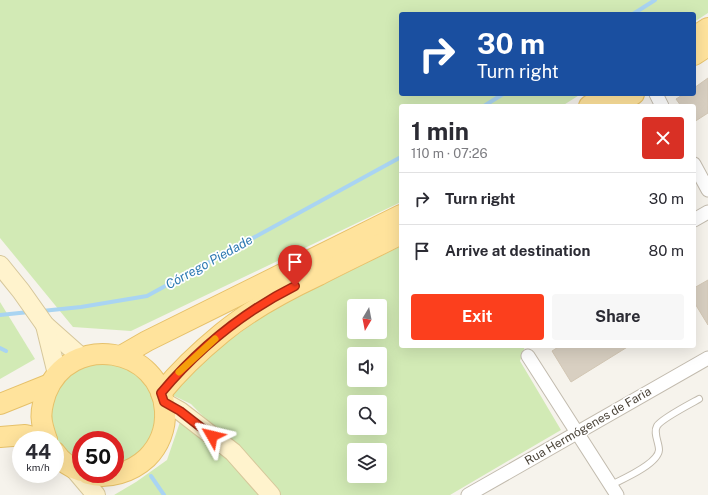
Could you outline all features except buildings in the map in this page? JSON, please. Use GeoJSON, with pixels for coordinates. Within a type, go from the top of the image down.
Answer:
{"type":"FeatureCollection","features":[{"type":"Feature","properties":{"kind":"main road"},"geometry":{"type":"LineString","coordinates":[[696,36],[708,28]]}},
{"type":"Feature","properties":{"kind":"main road"},"geometry":{"type":"LineString","coordinates":[[696,54],[708,46]]}},
{"type":"Feature","properties":{"kind":"main road"},"geometry":{"type":"LineString","coordinates":[[592,104],[604,96]]}},
{"type":"Feature","properties":{"kind":"main road"},"geometry":{"type":"LineString","coordinates":[[619,104],[631,96]]}},
{"type":"Feature","properties":{"kind":"main road"},"geometry":{"type":"LineString","coordinates":[[121,356],[399,216]]}},
{"type":"Feature","properties":{"kind":"main road"},"geometry":{"type":"LineString","coordinates":[[163,398],[175,376],[191,360],[222,332],[249,313],[283,292],[399,235]]}},
{"type":"Feature","properties":{"kind":"main road"},"geometry":{"type":"LineString","coordinates":[[0,265],[43,323],[81,357]]}},
{"type":"Feature","properties":{"kind":"main road"},"geometry":{"type":"LineString","coordinates":[[43,323],[53,379],[43,402],[42,421],[45,431]]}},
{"type":"Feature","properties":{"kind":"main road"},"geometry":{"type":"LineString","coordinates":[[0,404],[53,379],[68,364],[81,357],[101,353],[121,356],[138,364],[152,377],[163,398],[165,420],[161,437],[153,452],[140,464],[124,472]]}},
{"type":"Feature","properties":{"kind":"main road"},"geometry":{"type":"LineString","coordinates":[[163,398],[233,452],[271,495]]}},
{"type":"Feature","properties":{"kind":"main road"},"geometry":{"type":"LineString","coordinates":[[0,437],[12,436]]}},
{"type":"Feature","properties":{"kind":"main road"},"geometry":{"type":"LineString","coordinates":[[88,483],[96,495]]}},
{"type":"Feature","properties":{"kind":"street"},"geometry":{"type":"LineString","coordinates":[[696,168],[708,190]]}},
{"type":"Feature","properties":{"kind":"street"},"geometry":{"type":"LineString","coordinates":[[696,219],[708,212]]}},
{"type":"Feature","properties":{"kind":"street"},"geometry":{"type":"LineString","coordinates":[[528,356],[614,490]]}},
{"type":"Feature","properties":{"kind":"street","name":"Rua Hermógenes de Faria"},"geometry":{"type":"LineString","coordinates":[[468,495],[708,358]]}},
{"type":"Feature","properties":{"kind":"lane"},"geometry":{"type":"LineString","coordinates":[[614,490],[652,463],[657,457],[659,450],[656,433],[657,426],[662,421],[699,399]]}},
{"type":"Feature","properties":{"kind":"green space"},"geometry":{"type":"Polygon","coordinates":[[[0,0],[708,0],[708,13],[696,21],[696,12],[399,12],[399,96],[578,96],[565,104],[399,104],[399,203],[131,331],[73,327],[0,238],[0,0]]]}},
{"type":"Feature","properties":{"kind":"green space"},"geometry":{"type":"Polygon","coordinates":[[[399,247],[399,348],[524,348],[520,361],[561,430],[450,495],[280,495],[191,404],[168,393],[216,350],[271,310],[399,247]]]}},
{"type":"Feature","properties":{"kind":"green space"},"geometry":{"type":"Polygon","coordinates":[[[0,302],[35,359],[0,379],[0,302]]]}},
{"type":"Feature","properties":{"kind":"green space"},"geometry":{"type":"Polygon","coordinates":[[[106,361],[138,374],[150,387],[156,404],[156,422],[151,439],[141,453],[124,462],[124,431],[72,431],[72,457],[64,451],[64,431],[52,431],[49,416],[51,398],[72,370],[106,361]]]}},
{"type":"Feature","properties":{"kind":"green space"},"geometry":{"type":"Polygon","coordinates":[[[180,422],[220,451],[262,495],[114,495],[136,482],[167,460],[180,422]]]}},
{"type":"Feature","properties":{"kind":"waterway","name":"Córrego Piedade"},"geometry":{"type":"LineString","coordinates":[[636,12],[655,0]]}},
{"type":"Feature","properties":{"kind":"waterway","name":"Córrego Piedade"},"geometry":{"type":"LineString","coordinates":[[487,104],[500,96]]}},
{"type":"Feature","properties":{"kind":"waterway","name":"Córrego Piedade"},"geometry":{"type":"LineString","coordinates":[[42,311],[81,307],[147,296],[399,158]]}},
{"type":"Feature","properties":{"kind":"waterway","name":"Córrego Piedade"},"geometry":{"type":"LineString","coordinates":[[0,315],[29,312]]}},
{"type":"Feature","properties":{"kind":"waterway"},"geometry":{"type":"LineString","coordinates":[[0,348],[6,351]]}},
{"type":"Feature","properties":{"kind":"waterway"},"geometry":{"type":"LineString","coordinates":[[151,476],[164,495]]}},
{"type":"Feature","properties":{"kind":"slow traffic"},"geometry":{"type":"LineString","coordinates":[[179,372],[215,339]]}},
{"type":"Feature","properties":{"kind":"route"},"geometry":{"type":"LineString","coordinates":[[212,436],[180,411],[164,402],[161,393],[175,376],[222,332],[249,313],[295,286]]}}]}
